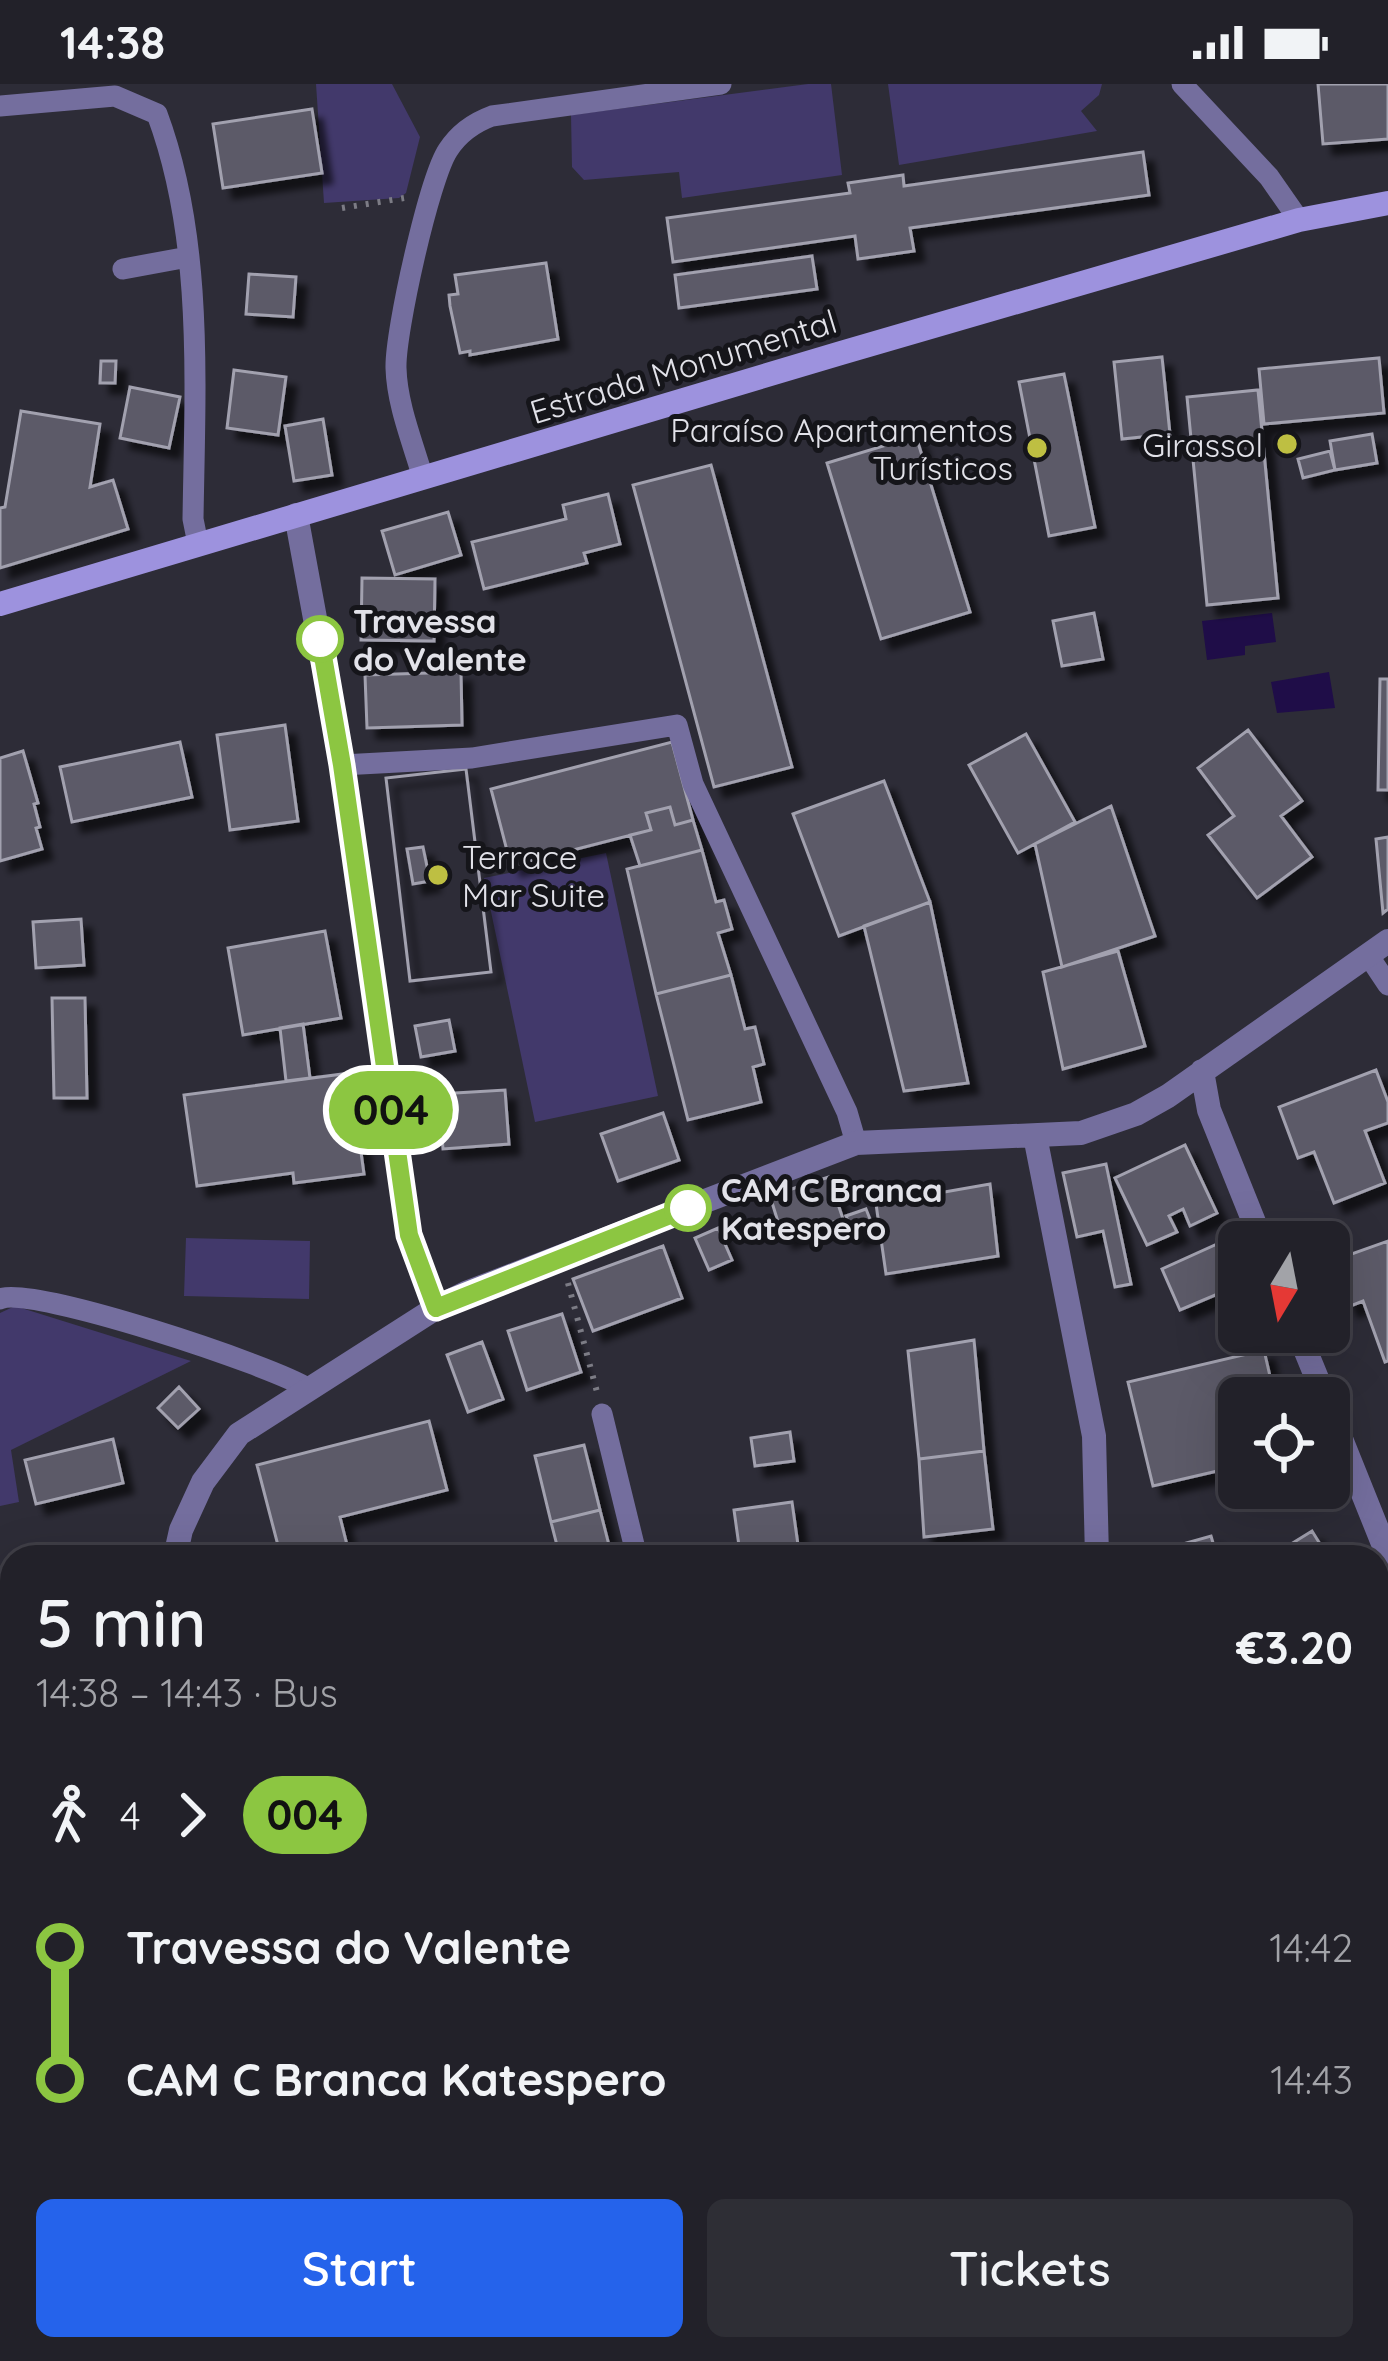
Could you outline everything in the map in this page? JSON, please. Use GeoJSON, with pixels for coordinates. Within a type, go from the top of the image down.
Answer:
{"type":"FeatureCollection","features":[{"type":"Feature","properties":{"kind":"main road","name":"Estrada Monumental"},"geometry":{"type":"LineString","coordinates":[[0,604],[1299,220],[1388,203]]}},
{"type":"Feature","properties":{"kind":"street"},"geometry":{"type":"LineString","coordinates":[[296,515],[342,765],[409,1235],[436,1308]]}},
{"type":"Feature","properties":{"kind":"street"},"geometry":{"type":"LineString","coordinates":[[178,1545],[203,1482],[238,1434],[436,1308],[856,1143],[1035,1136],[1106,1126],[1168,1096],[1378,948]]}},
{"type":"Feature","properties":{"kind":"street"},"geometry":{"type":"LineString","coordinates":[[1202,1071],[1209,1110],[1254,1221]]}},
{"type":"Feature","properties":{"kind":"street"},"geometry":{"type":"LineString","coordinates":[[1035,1136],[1094,1436],[1097,1545]]}},
{"type":"Feature","properties":{"kind":"street"},"geometry":{"type":"LineString","coordinates":[[1350,1461],[1384,1545]]}},
{"type":"Feature","properties":{"kind":"lane"},"geometry":{"type":"LineString","coordinates":[[423,478],[398,387],[396,358],[431,194],[447,152],[471,125],[505,112],[722,84]]}},
{"type":"Feature","properties":{"kind":"lane"},"geometry":{"type":"LineString","coordinates":[[1182,84],[1268,177],[1299,220]]}},
{"type":"Feature","properties":{"kind":"lane"},"geometry":{"type":"LineString","coordinates":[[0,106],[115,96],[157,114],[171,150],[195,302],[193,519],[198,544]]}},
{"type":"Feature","properties":{"kind":"lane"},"geometry":{"type":"LineString","coordinates":[[124,269],[188,257]]}},
{"type":"Feature","properties":{"kind":"lane"},"geometry":{"type":"LineString","coordinates":[[342,765],[472,758],[676,725],[693,784],[847,1112],[856,1143]]}},
{"type":"Feature","properties":{"kind":"lane"},"geometry":{"type":"LineString","coordinates":[[1378,948],[1388,985]]}},
{"type":"Feature","properties":{"kind":"lane"},"geometry":{"type":"LineString","coordinates":[[0,1299],[10,1294],[70,1308],[253,1361],[309,1389]]}},
{"type":"Feature","properties":{"kind":"lane"},"geometry":{"type":"LineString","coordinates":[[602,1414],[634,1545]]}},
{"type":"Feature","properties":{"kind":"path"},"geometry":{"type":"LineString","coordinates":[[342,208],[431,194]]}},
{"type":"Feature","properties":{"kind":"path"},"geometry":{"type":"LineString","coordinates":[[566,1274],[602,1414]]}},
{"type":"Feature","properties":{"kind":"shaded area"},"geometry":{"type":"Polygon","coordinates":[[[316,84],[392,84],[420,137],[406,193],[399,198],[324,203],[316,84]]]}},
{"type":"Feature","properties":{"kind":"shaded area"},"geometry":{"type":"Polygon","coordinates":[[[831,84],[842,175],[682,198],[679,172],[584,180],[572,167],[571,115],[831,84]]]}},
{"type":"Feature","properties":{"kind":"shaded area"},"geometry":{"type":"Polygon","coordinates":[[[888,84],[1102,84],[1099,95],[1081,111],[1097,131],[899,165],[888,84]]]}},
{"type":"Feature","properties":{"kind":"shaded area"},"geometry":{"type":"Polygon","coordinates":[[[1272,613],[1276,642],[1245,646],[1245,655],[1207,660],[1202,621],[1272,613]]]}},
{"type":"Feature","properties":{"kind":"shaded area"},"geometry":{"type":"Polygon","coordinates":[[[1329,672],[1335,708],[1277,713],[1271,682],[1329,672]]]}},
{"type":"Feature","properties":{"kind":"shaded area"},"geometry":{"type":"Polygon","coordinates":[[[606,853],[658,1096],[535,1122],[484,878],[606,853]]]}},
{"type":"Feature","properties":{"kind":"shaded area"},"geometry":{"type":"Polygon","coordinates":[[[186,1238],[310,1241],[309,1299],[184,1296],[186,1238]]]}},
{"type":"Feature","properties":{"kind":"shaded area"},"geometry":{"type":"Polygon","coordinates":[[[15,1306],[191,1361],[11,1450],[19,1502],[0,1506],[0,1313],[15,1306]]]}},
{"type":"Feature","properties":{"kind":"building"},"geometry":{"type":"Polygon","coordinates":[[[1318,84],[1388,84],[1388,139],[1323,144],[1318,84]]]}},
{"type":"Feature","properties":{"kind":"building"},"geometry":{"type":"Polygon","coordinates":[[[312,109],[322,173],[223,188],[213,124],[312,109]]]}},
{"type":"Feature","properties":{"kind":"building"},"geometry":{"type":"Polygon","coordinates":[[[1143,152],[1149,195],[910,228],[914,251],[858,259],[855,236],[673,262],[667,218],[850,193],[848,183],[903,175],[904,186],[1143,152]]]}},
{"type":"Feature","properties":{"kind":"building"},"geometry":{"type":"Polygon","coordinates":[[[812,256],[817,289],[679,308],[675,275],[812,256]]]}},
{"type":"Feature","properties":{"kind":"building"},"geometry":{"type":"Polygon","coordinates":[[[546,263],[558,339],[460,353],[449,295],[458,294],[455,275],[546,263]]]}},
{"type":"Feature","properties":{"kind":"building"},"geometry":{"type":"Polygon","coordinates":[[[249,274],[296,277],[293,317],[246,314],[249,274]]]}},
{"type":"Feature","properties":{"kind":"building"},"geometry":{"type":"Polygon","coordinates":[[[1162,357],[1170,434],[1122,439],[1114,362],[1162,357]]]}},
{"type":"Feature","properties":{"kind":"building"},"geometry":{"type":"Polygon","coordinates":[[[1379,358],[1384,413],[1264,424],[1259,369],[1379,358]]]}},
{"type":"Feature","properties":{"kind":"building"},"geometry":{"type":"Polygon","coordinates":[[[101,361],[116,361],[115,383],[100,383],[101,361]]]}},
{"type":"Feature","properties":{"kind":"building"},"geometry":{"type":"Polygon","coordinates":[[[234,370],[286,377],[278,435],[227,428],[234,370]]]}},
{"type":"Feature","properties":{"kind":"building"},"geometry":{"type":"Polygon","coordinates":[[[1064,374],[1095,527],[1049,536],[1019,382],[1064,374]]]}},
{"type":"Feature","properties":{"kind":"building"},"geometry":{"type":"Polygon","coordinates":[[[130,387],[180,397],[169,448],[120,438],[130,387]]]}},
{"type":"Feature","properties":{"kind":"building"},"geometry":{"type":"Polygon","coordinates":[[[1258,390],[1278,598],[1207,605],[1187,397],[1258,390]]]}},
{"type":"Feature","properties":{"kind":"building"},"geometry":{"type":"Polygon","coordinates":[[[21,411],[100,424],[90,487],[113,480],[128,529],[0,568],[0,508],[5,507],[21,411]]]}},
{"type":"Feature","properties":{"kind":"building"},"geometry":{"type":"Polygon","coordinates":[[[323,419],[332,475],[294,481],[285,426],[323,419]]]}},
{"type":"Feature","properties":{"kind":"building"},"geometry":{"type":"Polygon","coordinates":[[[1372,434],[1377,463],[1335,470],[1330,441],[1372,434]]]}},
{"type":"Feature","properties":{"kind":"building"},"geometry":{"type":"Polygon","coordinates":[[[916,436],[970,612],[881,639],[827,463],[916,436]]]}},
{"type":"Feature","properties":{"kind":"building"},"geometry":{"type":"Polygon","coordinates":[[[1330,451],[1335,470],[1303,478],[1298,459],[1330,451]]]}},
{"type":"Feature","properties":{"kind":"building"},"geometry":{"type":"Polygon","coordinates":[[[711,465],[792,767],[714,787],[633,485],[711,465]]]}},
{"type":"Feature","properties":{"kind":"building"},"geometry":{"type":"Polygon","coordinates":[[[608,494],[620,544],[584,553],[587,563],[484,589],[472,542],[566,519],[563,505],[608,494]]]}},
{"type":"Feature","properties":{"kind":"building"},"geometry":{"type":"Polygon","coordinates":[[[448,512],[461,555],[395,575],[382,531],[448,512]]]}},
{"type":"Feature","properties":{"kind":"building"},"geometry":{"type":"Polygon","coordinates":[[[362,578],[435,579],[434,641],[361,640],[362,578]]]}},
{"type":"Feature","properties":{"kind":"building"},"geometry":{"type":"Polygon","coordinates":[[[1094,613],[1103,659],[1062,666],[1053,621],[1094,613]]]}},
{"type":"Feature","properties":{"kind":"building"},"geometry":{"type":"Polygon","coordinates":[[[461,672],[462,725],[367,728],[365,675],[461,672]]]}},
{"type":"Feature","properties":{"kind":"building"},"geometry":{"type":"Polygon","coordinates":[[[1380,679],[1388,679],[1388,790],[1378,790],[1380,679]]]}},
{"type":"Feature","properties":{"kind":"building"},"geometry":{"type":"Polygon","coordinates":[[[285,725],[298,821],[230,830],[217,735],[285,725]]]}},
{"type":"Feature","properties":{"kind":"building"},"geometry":{"type":"Polygon","coordinates":[[[1248,730],[1302,801],[1281,816],[1312,857],[1257,898],[1208,835],[1234,816],[1198,768],[1248,730]]]}},
{"type":"Feature","properties":{"kind":"building"},"geometry":{"type":"Polygon","coordinates":[[[1026,734],[1075,822],[1018,853],[969,765],[1026,734]]]}},
{"type":"Feature","properties":{"kind":"building"},"geometry":{"type":"Polygon","coordinates":[[[180,742],[192,797],[72,822],[60,767],[180,742]]]}},
{"type":"Feature","properties":{"kind":"building"},"geometry":{"type":"Polygon","coordinates":[[[672,742],[693,820],[675,825],[670,807],[646,813],[651,830],[511,866],[491,789],[672,742]]]}},
{"type":"Feature","properties":{"kind":"building"},"geometry":{"type":"Polygon","coordinates":[[[23,751],[38,803],[34,804],[40,827],[36,828],[42,849],[0,861],[0,758],[23,751]]]}},
{"type":"Feature","properties":{"kind":"building","name":"Terrace Mar Suite"},"geometry":{"type":"Polygon","coordinates":[[[466,769],[491,972],[410,981],[386,778],[466,769]],[[423,847],[407,849],[413,884],[430,881],[423,847]]]}},
{"type":"Feature","properties":{"kind":"building","name":"Terrace Mar Suite"},"geometry":{"type":"Polygon","coordinates":[[[466,769],[491,972],[410,981],[386,778],[466,769]]]}},
{"type":"Feature","properties":{"kind":"building"},"geometry":{"type":"Polygon","coordinates":[[[884,781],[930,902],[839,936],[793,814],[884,781]]]}},
{"type":"Feature","properties":{"kind":"building"},"geometry":{"type":"Polygon","coordinates":[[[1111,806],[1155,936],[1062,967],[1035,844],[1111,806]]]}},
{"type":"Feature","properties":{"kind":"building"},"geometry":{"type":"Polygon","coordinates":[[[670,807],[675,825],[693,820],[702,850],[640,866],[630,835],[651,830],[646,813],[670,807]]]}},
{"type":"Feature","properties":{"kind":"building"},"geometry":{"type":"Polygon","coordinates":[[[1388,837],[1388,909],[1383,913],[1376,839],[1388,837]]]}},
{"type":"Feature","properties":{"kind":"building"},"geometry":{"type":"Polygon","coordinates":[[[702,850],[716,902],[724,900],[732,929],[718,933],[731,975],[656,994],[627,869],[702,850]]]}},
{"type":"Feature","properties":{"kind":"building"},"geometry":{"type":"Polygon","coordinates":[[[930,902],[968,1083],[904,1091],[864,926],[930,902]]]}},
{"type":"Feature","properties":{"kind":"building"},"geometry":{"type":"Polygon","coordinates":[[[81,919],[84,965],[36,968],[33,922],[81,919]]]}},
{"type":"Feature","properties":{"kind":"building"},"geometry":{"type":"Polygon","coordinates":[[[325,931],[341,1018],[243,1035],[228,948],[325,931]]]}},
{"type":"Feature","properties":{"kind":"building"},"geometry":{"type":"Polygon","coordinates":[[[1118,951],[1145,1046],[1063,1069],[1043,972],[1118,951]]]}},
{"type":"Feature","properties":{"kind":"building"},"geometry":{"type":"Polygon","coordinates":[[[731,975],[745,1029],[755,1027],[764,1064],[753,1067],[761,1102],[688,1120],[656,994],[731,975]]]}},
{"type":"Feature","properties":{"kind":"building"},"geometry":{"type":"Polygon","coordinates":[[[52,998],[85,998],[87,1098],[54,1098],[52,998]]]}},
{"type":"Feature","properties":{"kind":"building"},"geometry":{"type":"Polygon","coordinates":[[[449,1020],[455,1051],[421,1057],[415,1026],[449,1020]]]}},
{"type":"Feature","properties":{"kind":"building"},"geometry":{"type":"Polygon","coordinates":[[[303,1024],[310,1078],[286,1081],[280,1028],[303,1024]]]}},
{"type":"Feature","properties":{"kind":"building"},"geometry":{"type":"Polygon","coordinates":[[[1376,1070],[1388,1102],[1388,1123],[1365,1131],[1385,1183],[1334,1203],[1314,1152],[1298,1158],[1279,1107],[1376,1070]]]}},
{"type":"Feature","properties":{"kind":"building"},"geometry":{"type":"Polygon","coordinates":[[[350,1073],[364,1174],[294,1183],[293,1173],[197,1186],[184,1095],[350,1073]]]}},
{"type":"Feature","properties":{"kind":"building"},"geometry":{"type":"Polygon","coordinates":[[[505,1090],[509,1144],[443,1149],[439,1094],[505,1090]]]}},
{"type":"Feature","properties":{"kind":"building"},"geometry":{"type":"Polygon","coordinates":[[[663,1113],[679,1160],[618,1181],[601,1134],[663,1113]]]}},
{"type":"Feature","properties":{"kind":"building"},"geometry":{"type":"Polygon","coordinates":[[[1185,1145],[1217,1213],[1190,1226],[1183,1209],[1169,1216],[1177,1232],[1147,1245],[1115,1178],[1185,1145]]]}},
{"type":"Feature","properties":{"kind":"building"},"geometry":{"type":"Polygon","coordinates":[[[1106,1164],[1131,1284],[1115,1287],[1103,1231],[1077,1237],[1063,1173],[1106,1164]]]}},
{"type":"Feature","properties":{"kind":"building"},"geometry":{"type":"Polygon","coordinates":[[[829,1177],[843,1219],[783,1238],[770,1196],[829,1177]]]}},
{"type":"Feature","properties":{"kind":"building"},"geometry":{"type":"Polygon","coordinates":[[[990,1184],[998,1256],[886,1274],[876,1204],[990,1184]]]}},
{"type":"Feature","properties":{"kind":"building"},"geometry":{"type":"Polygon","coordinates":[[[866,1209],[874,1229],[854,1236],[846,1216],[866,1209]]]}},
{"type":"Feature","properties":{"kind":"building"},"geometry":{"type":"Polygon","coordinates":[[[718,1228],[732,1260],[709,1270],[695,1238],[718,1228]]]}},
{"type":"Feature","properties":{"kind":"building"},"geometry":{"type":"Polygon","coordinates":[[[1388,1241],[1388,1361],[1363,1301],[1350,1306],[1350,1255],[1388,1241]]]}},
{"type":"Feature","properties":{"kind":"building"},"geometry":{"type":"Polygon","coordinates":[[[1218,1244],[1218,1294],[1180,1310],[1162,1269],[1218,1244]]]}},
{"type":"Feature","properties":{"kind":"building"},"geometry":{"type":"Polygon","coordinates":[[[663,1246],[682,1298],[593,1331],[573,1279],[663,1246]]]}},
{"type":"Feature","properties":{"kind":"building"},"geometry":{"type":"Polygon","coordinates":[[[562,1314],[581,1372],[527,1390],[508,1331],[562,1314]]]}},
{"type":"Feature","properties":{"kind":"building"},"geometry":{"type":"Polygon","coordinates":[[[974,1340],[984,1451],[919,1459],[908,1351],[974,1340]]]}},
{"type":"Feature","properties":{"kind":"building"},"geometry":{"type":"Polygon","coordinates":[[[482,1342],[503,1399],[468,1412],[447,1355],[482,1342]]]}},
{"type":"Feature","properties":{"kind":"building"},"geometry":{"type":"Polygon","coordinates":[[[1251,1353],[1265,1353],[1270,1377],[1218,1377],[1218,1471],[1153,1486],[1128,1382],[1251,1353]]]}},
{"type":"Feature","properties":{"kind":"building"},"geometry":{"type":"Polygon","coordinates":[[[179,1387],[199,1409],[178,1428],[158,1408],[179,1387]]]}},
{"type":"Feature","properties":{"kind":"building"},"geometry":{"type":"Polygon","coordinates":[[[429,1421],[447,1490],[340,1517],[347,1545],[278,1545],[257,1465],[429,1421]]]}},
{"type":"Feature","properties":{"kind":"building"},"geometry":{"type":"Polygon","coordinates":[[[790,1432],[794,1461],[755,1466],[751,1438],[790,1432]]]}},
{"type":"Feature","properties":{"kind":"building"},"geometry":{"type":"Polygon","coordinates":[[[113,1439],[123,1483],[36,1504],[25,1460],[113,1439]]]}},
{"type":"Feature","properties":{"kind":"building"},"geometry":{"type":"Polygon","coordinates":[[[584,1445],[600,1510],[551,1522],[535,1456],[584,1445]]]}},
{"type":"Feature","properties":{"kind":"building"},"geometry":{"type":"Polygon","coordinates":[[[984,1451],[993,1529],[924,1537],[919,1459],[984,1451]]]}},
{"type":"Feature","properties":{"kind":"building"},"geometry":{"type":"Polygon","coordinates":[[[792,1502],[798,1545],[739,1545],[734,1510],[792,1502]]]}},
{"type":"Feature","properties":{"kind":"building"},"geometry":{"type":"Polygon","coordinates":[[[600,1510],[609,1545],[557,1545],[551,1522],[600,1510]]]}},
{"type":"Feature","properties":{"kind":"building"},"geometry":{"type":"Polygon","coordinates":[[[1312,1531],[1321,1545],[1289,1545],[1312,1531]]]}},
{"type":"Feature","properties":{"kind":"building"},"geometry":{"type":"Polygon","coordinates":[[[1211,1536],[1214,1545],[1179,1545],[1211,1536]]]}},
{"type":"Feature","properties":{"kind":"bus line","name":"004"},"geometry":{"type":"LineString","coordinates":[[320,639],[409,1235],[436,1308],[688,1208]]}},
{"type":"Feature","properties":{"kind":"place","name":"Girassol"},"geometry":{"type":"Point","coordinates":[1287,444]}},
{"type":"Feature","properties":{"kind":"place","name":"Paraíso Apartamentos Turísticos"},"geometry":{"type":"Point","coordinates":[1037,448]}},
{"type":"Feature","properties":{"kind":"place","name":"Travessa do Valente"},"geometry":{"type":"Point","coordinates":[320,639]}},
{"type":"Feature","properties":{"kind":"place","name":"Terrace Mar Suite"},"geometry":{"type":"Point","coordinates":[438,875]}},
{"type":"Feature","properties":{"kind":"place","name":"CAM C Branca Katespero"},"geometry":{"type":"Point","coordinates":[688,1208]}}]}
